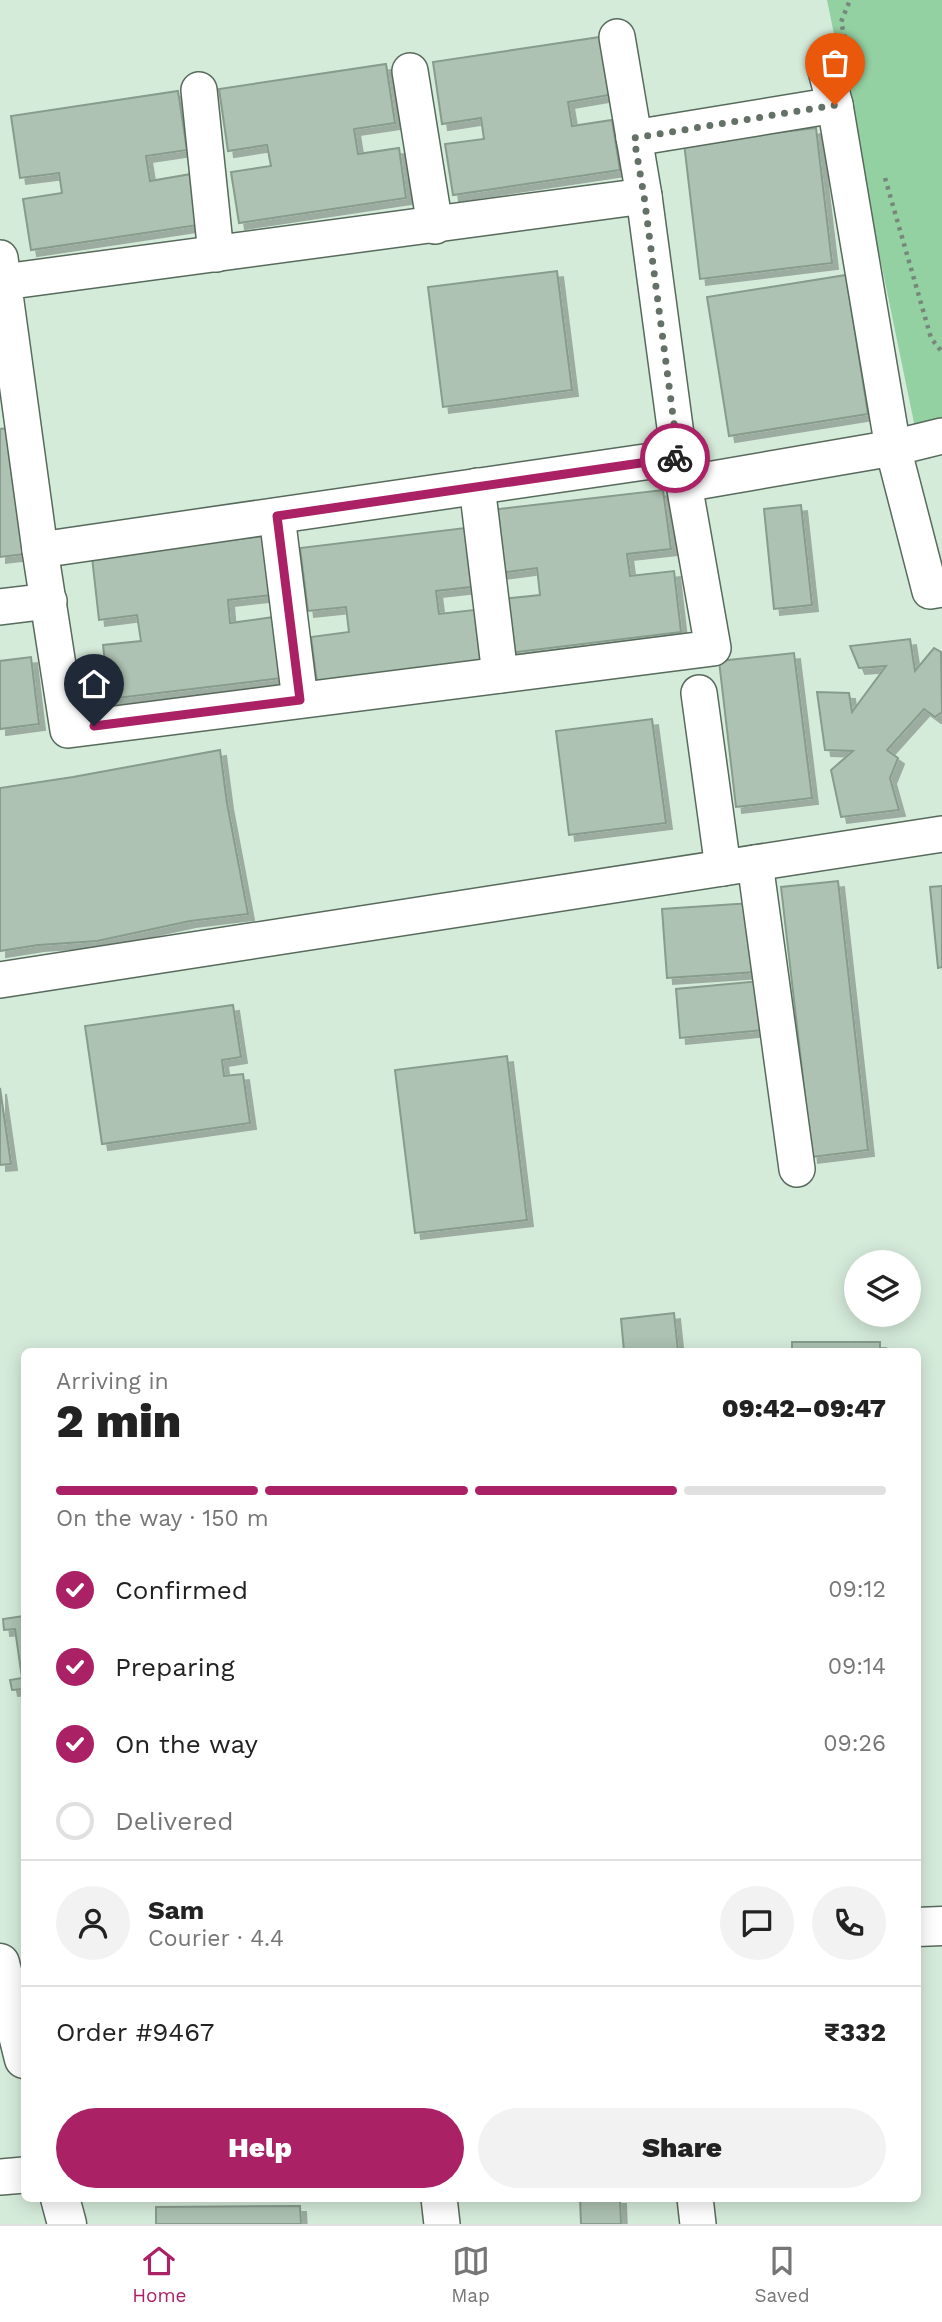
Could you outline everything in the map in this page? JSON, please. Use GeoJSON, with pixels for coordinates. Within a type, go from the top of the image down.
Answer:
{"type":"FeatureCollection","features":[{"type":"Feature","properties":{"kind":"main road"},"geometry":{"type":"LineString","coordinates":[[921,1927],[942,1926]]}},
{"type":"Feature","properties":{"kind":"main road"},"geometry":{"type":"LineString","coordinates":[[21,1958],[0,1961],[21,2047]]}},
{"type":"Feature","properties":{"kind":"main road"},"geometry":{"type":"LineString","coordinates":[[61,2202],[67,2224]]}},
{"type":"Feature","properties":{"kind":"street"},"geometry":{"type":"LineString","coordinates":[[617,37],[644,196],[681,471],[713,648],[68,730],[40,550],[2,270],[216,254],[644,196]]}},
{"type":"Feature","properties":{"kind":"street"},"geometry":{"type":"LineString","coordinates":[[825,67],[835,105],[893,448],[930,591],[942,589]]}},
{"type":"Feature","properties":{"kind":"street"},"geometry":{"type":"LineString","coordinates":[[410,71],[435,226]]}},
{"type":"Feature","properties":{"kind":"street"},"geometry":{"type":"LineString","coordinates":[[199,90],[216,254]]}},
{"type":"Feature","properties":{"kind":"street"},"geometry":{"type":"LineString","coordinates":[[634,138],[835,105]]}},
{"type":"Feature","properties":{"kind":"street"},"geometry":{"type":"LineString","coordinates":[[40,550],[477,486],[681,471],[893,448],[942,436]]}},
{"type":"Feature","properties":{"kind":"street"},"geometry":{"type":"LineString","coordinates":[[477,486],[500,675]]}},
{"type":"Feature","properties":{"kind":"street"},"geometry":{"type":"LineString","coordinates":[[277,516],[300,700]]}},
{"type":"Feature","properties":{"kind":"street"},"geometry":{"type":"LineString","coordinates":[[0,607],[49,601]]}},
{"type":"Feature","properties":{"kind":"street"},"geometry":{"type":"LineString","coordinates":[[699,693],[739,865],[797,1169]]}},
{"type":"Feature","properties":{"kind":"street"},"geometry":{"type":"LineString","coordinates":[[0,980],[942,834]]}},
{"type":"Feature","properties":{"kind":"street"},"geometry":{"type":"LineString","coordinates":[[0,2177],[21,2175]]}},
{"type":"Feature","properties":{"kind":"street"},"geometry":{"type":"LineString","coordinates":[[439,2202],[442,2224]]}},
{"type":"Feature","properties":{"kind":"street"},"geometry":{"type":"LineString","coordinates":[[695,2202],[698,2224]]}},
{"type":"Feature","properties":{"kind":"green space"},"geometry":{"type":"Polygon","coordinates":[[[827,0],[942,0],[942,442],[919,447],[827,0]]]}},
{"type":"Feature","properties":{"kind":"building"},"geometry":{"type":"Polygon","coordinates":[[[600,37],[609,95],[568,102],[572,126],[612,120],[620,170],[453,195],[445,144],[484,139],[481,118],[442,124],[433,62],[600,37]]]}},
{"type":"Feature","properties":{"kind":"building"},"geometry":{"type":"Polygon","coordinates":[[[386,64],[395,123],[354,129],[358,154],[399,148],[406,198],[239,223],[231,172],[271,166],[267,145],[228,151],[219,89],[386,64]]]}},
{"type":"Feature","properties":{"kind":"building"},"geometry":{"type":"Polygon","coordinates":[[[178,91],[187,150],[146,156],[150,181],[191,174],[198,225],[31,250],[23,199],[62,193],[59,173],[20,178],[11,116],[178,91]]]}},
{"type":"Feature","properties":{"kind":"building"},"geometry":{"type":"Polygon","coordinates":[[[816,128],[832,263],[700,279],[684,143],[816,128]]]}},
{"type":"Feature","properties":{"kind":"building"},"geometry":{"type":"Polygon","coordinates":[[[557,271],[572,390],[443,407],[428,287],[557,271]]]}},
{"type":"Feature","properties":{"kind":"building"},"geometry":{"type":"Polygon","coordinates":[[[846,275],[868,414],[729,436],[707,297],[846,275]]]}},
{"type":"Feature","properties":{"kind":"building"},"geometry":{"type":"Polygon","coordinates":[[[16,427],[34,553],[0,557],[0,429],[16,427]]]}},
{"type":"Feature","properties":{"kind":"building"},"geometry":{"type":"Polygon","coordinates":[[[663,490],[671,549],[627,554],[630,576],[674,571],[681,632],[509,653],[502,599],[540,595],[537,568],[499,573],[491,510],[663,490]]]}},
{"type":"Feature","properties":{"kind":"building"},"geometry":{"type":"Polygon","coordinates":[[[801,505],[812,605],[774,609],[764,509],[801,505]]]}},
{"type":"Feature","properties":{"kind":"building"},"geometry":{"type":"Polygon","coordinates":[[[473,527],[480,586],[436,591],[439,614],[483,609],[491,670],[318,690],[311,637],[349,632],[346,607],[308,611],[300,548],[473,527]]]}},
{"type":"Feature","properties":{"kind":"building"},"geometry":{"type":"Polygon","coordinates":[[[265,536],[272,595],[228,600],[230,623],[274,617],[282,678],[109,699],[103,645],[141,641],[137,615],[99,620],[92,557],[265,536]]]}},
{"type":"Feature","properties":{"kind":"building"},"geometry":{"type":"Polygon","coordinates":[[[910,639],[915,671],[934,648],[941,652],[942,712],[935,717],[924,709],[887,750],[898,758],[890,778],[899,810],[841,817],[831,770],[853,751],[825,750],[817,692],[849,693],[852,712],[886,666],[859,668],[850,646],[910,639]]]}},
{"type":"Feature","properties":{"kind":"building"},"geometry":{"type":"Polygon","coordinates":[[[794,653],[812,798],[736,807],[719,661],[794,653]]]}},
{"type":"Feature","properties":{"kind":"building"},"geometry":{"type":"Polygon","coordinates":[[[31,657],[39,724],[0,729],[0,661],[31,657]]]}},
{"type":"Feature","properties":{"kind":"building"},"geometry":{"type":"Polygon","coordinates":[[[652,719],[666,823],[569,835],[556,731],[652,719]]]}},
{"type":"Feature","properties":{"kind":"building"},"geometry":{"type":"Polygon","coordinates":[[[220,750],[248,914],[190,921],[97,941],[0,951],[0,788],[220,750]]]}},
{"type":"Feature","properties":{"kind":"building"},"geometry":{"type":"Polygon","coordinates":[[[838,881],[868,1150],[812,1157],[781,887],[838,881]]]}},
{"type":"Feature","properties":{"kind":"building"},"geometry":{"type":"Polygon","coordinates":[[[942,886],[942,967],[938,968],[930,887],[942,886]]]}},
{"type":"Feature","properties":{"kind":"building"},"geometry":{"type":"Polygon","coordinates":[[[751,903],[756,972],[667,978],[662,909],[751,903]]]}},
{"type":"Feature","properties":{"kind":"building"},"geometry":{"type":"Polygon","coordinates":[[[760,981],[764,1030],[680,1038],[676,989],[760,981]]]}},
{"type":"Feature","properties":{"kind":"building"},"geometry":{"type":"Polygon","coordinates":[[[233,1005],[241,1057],[222,1060],[224,1076],[243,1074],[250,1123],[102,1144],[85,1026],[233,1005]]]}},
{"type":"Feature","properties":{"kind":"building"},"geometry":{"type":"Polygon","coordinates":[[[507,1056],[527,1220],[415,1233],[395,1070],[507,1056]]]}},
{"type":"Feature","properties":{"kind":"building"},"geometry":{"type":"Polygon","coordinates":[[[0,1088],[11,1164],[0,1165],[0,1088]]]}},
{"type":"Feature","properties":{"kind":"building"},"geometry":{"type":"Polygon","coordinates":[[[674,1313],[678,1348],[624,1348],[621,1319],[674,1313]]]}},
{"type":"Feature","properties":{"kind":"building"},"geometry":{"type":"Polygon","coordinates":[[[792,1342],[880,1342],[880,1348],[792,1348],[792,1342]]]}},
{"type":"Feature","properties":{"kind":"building"},"geometry":{"type":"Polygon","coordinates":[[[21,1616],[21,1671],[15,1629],[4,1630],[3,1619],[21,1616]]]}},
{"type":"Feature","properties":{"kind":"building"},"geometry":{"type":"Polygon","coordinates":[[[21,1678],[21,1689],[12,1690],[10,1680],[21,1678]]]}},
{"type":"Feature","properties":{"kind":"building"},"geometry":{"type":"Polygon","coordinates":[[[580,2202],[620,2202],[621,2224],[581,2224],[580,2202]]]}},
{"type":"Feature","properties":{"kind":"building"},"geometry":{"type":"Polygon","coordinates":[[[300,2206],[301,2224],[156,2224],[156,2207],[300,2206]]]}},
{"type":"Feature","properties":{"kind":"way so far"},"geometry":{"type":"LineString","coordinates":[[675,458],[679,457],[634,138],[835,105]]}},
{"type":"Feature","properties":{"kind":"route"},"geometry":{"type":"LineString","coordinates":[[94,726],[300,700],[277,516],[675,458]]}}]}
